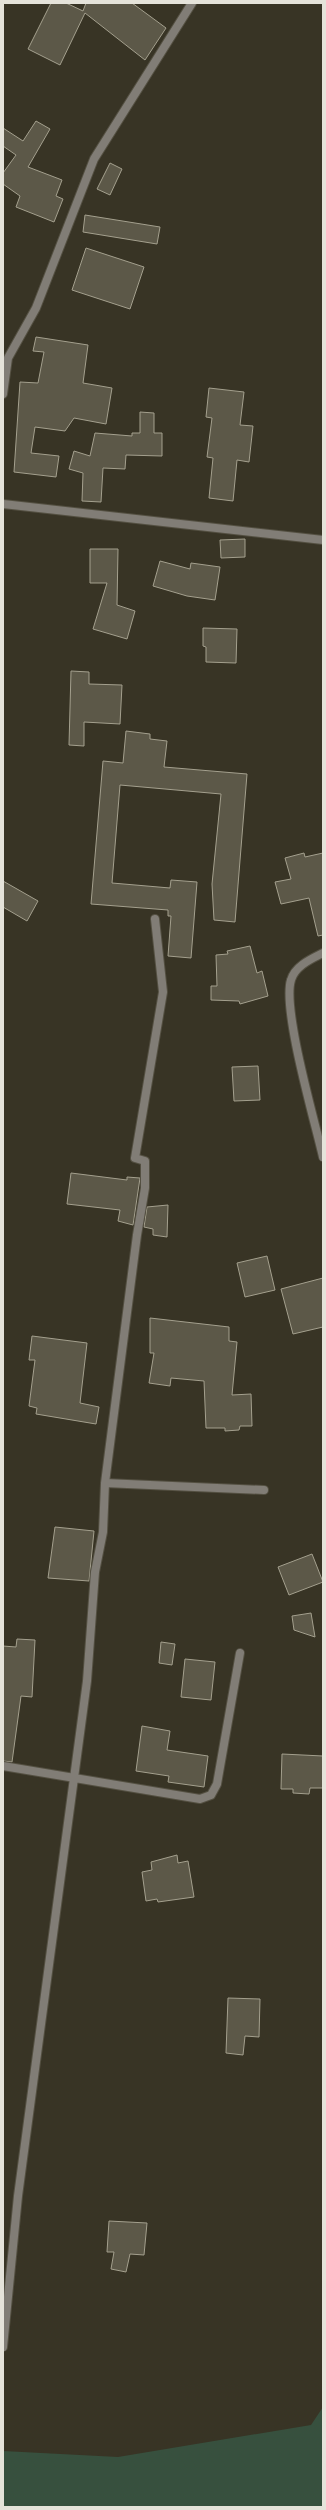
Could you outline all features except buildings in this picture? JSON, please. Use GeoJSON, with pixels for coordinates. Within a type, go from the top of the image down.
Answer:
{"type":"FeatureCollection","features":[{"type":"Feature","properties":{"kind":"street"},"geometry":{"type":"LineString","coordinates":[[3,394],[8,358],[36,308],[94,159],[192,3]]}},
{"type":"Feature","properties":{"kind":"street"},"geometry":{"type":"LineString","coordinates":[[3,504],[323,540]]}},
{"type":"Feature","properties":{"kind":"street"},"geometry":{"type":"LineString","coordinates":[[3,2347],[18,2196],[60,1895],[72,1777],[87,1681],[95,1572],[103,1532],[105,1483],[137,1235],[145,1188],[145,1161],[135,1158],[163,992],[155,919]]}},
{"type":"Feature","properties":{"kind":"street"},"geometry":{"type":"LineString","coordinates":[[323,953],[305,962],[291,978],[289,994],[294,1027],[323,1158]]}},
{"type":"Feature","properties":{"kind":"street"},"geometry":{"type":"LineString","coordinates":[[105,1483],[264,1490]]}},
{"type":"Feature","properties":{"kind":"street"},"geometry":{"type":"LineString","coordinates":[[3,1766],[200,1799],[211,1795],[217,1784],[240,1653]]}},
{"type":"Feature","properties":{"kind":"green space"},"geometry":{"type":"Polygon","coordinates":[[[323,2407],[323,2507],[3,2507],[3,2451],[118,2457],[311,2425],[323,2407]]]}}]}
